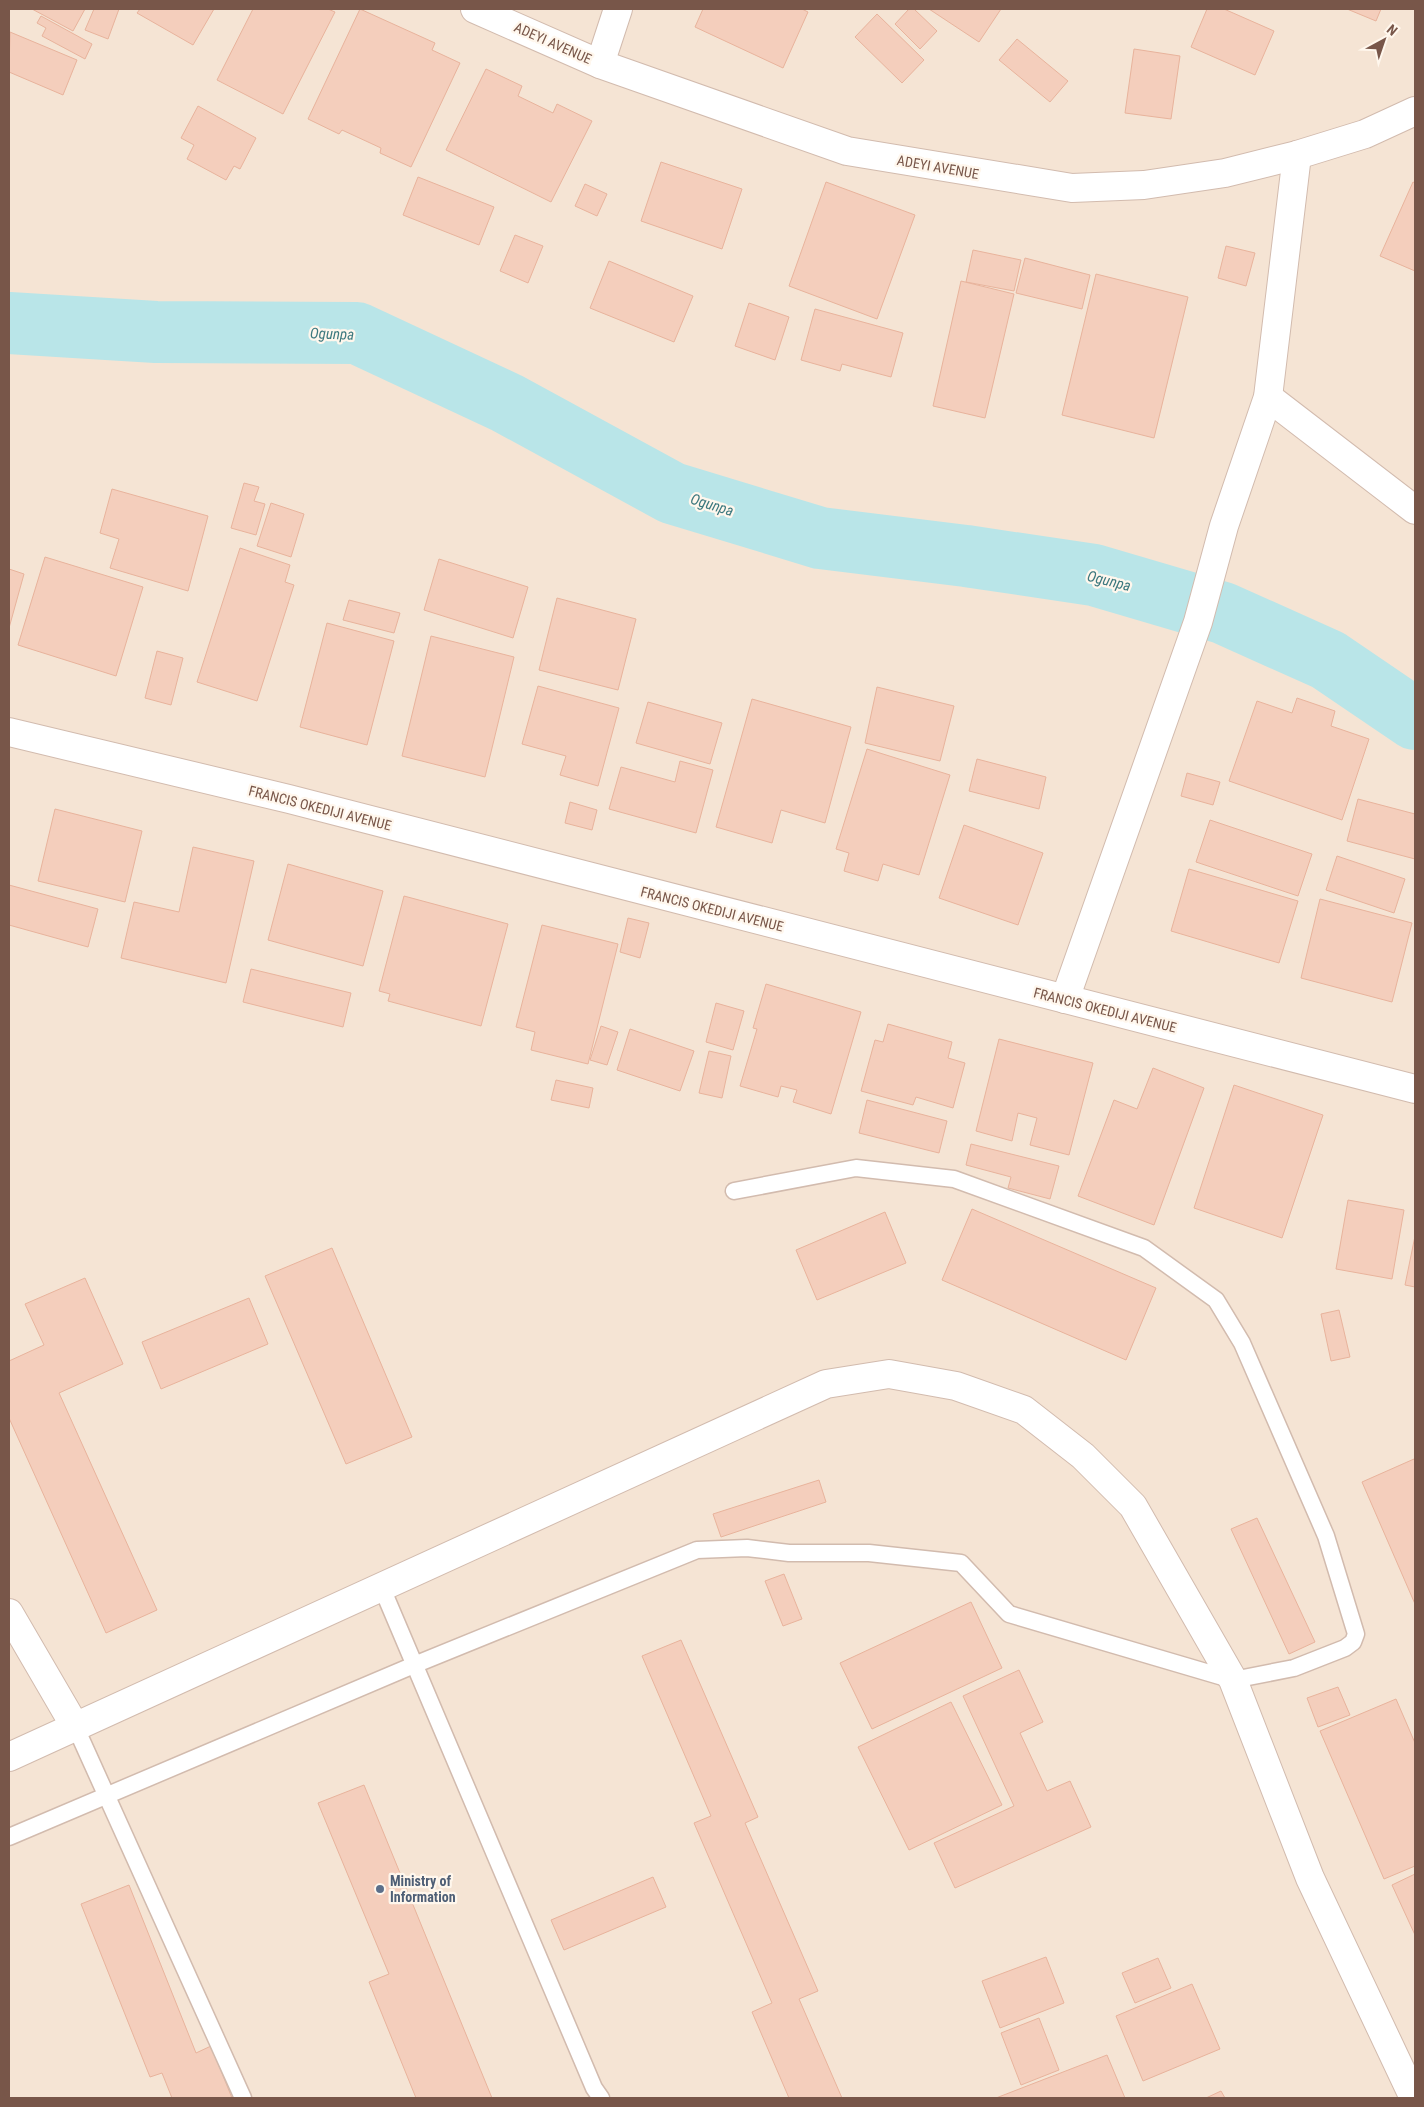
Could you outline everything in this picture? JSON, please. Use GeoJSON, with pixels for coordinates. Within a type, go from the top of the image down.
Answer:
{"type":"FeatureCollection","features":[{"type":"Feature","properties":{"kind":"street","name":"ADEYI AVENUE"},"geometry":{"type":"LineString","coordinates":[[475,9],[600,64],[846,151],[1072,188],[1144,185],[1225,174],[1297,155],[1365,134],[1415,110]]}},
{"type":"Feature","properties":{"kind":"street"},"geometry":{"type":"LineString","coordinates":[[600,64],[618,9]]}},
{"type":"Feature","properties":{"kind":"street"},"geometry":{"type":"LineString","coordinates":[[1065,1000],[1198,622],[1224,526],[1268,397],[1297,155]]}},
{"type":"Feature","properties":{"kind":"street"},"geometry":{"type":"LineString","coordinates":[[1268,397],[1415,510]]}},
{"type":"Feature","properties":{"kind":"street","name":"FRANCIS OKEDIJI AVENUE"},"geometry":{"type":"LineString","coordinates":[[9,732],[289,799],[1415,1089]]}},
{"type":"Feature","properties":{"kind":"street"},"geometry":{"type":"LineString","coordinates":[[9,1758],[826,1384],[889,1374],[956,1386],[1024,1410],[1084,1456],[1133,1506],[1233,1680],[1310,1878],[1414,2098]]}},
{"type":"Feature","properties":{"kind":"street"},"geometry":{"type":"LineString","coordinates":[[9,1613],[76,1728]]}},
{"type":"Feature","properties":{"kind":"lane"},"geometry":{"type":"LineString","coordinates":[[9,1837],[414,1666],[697,1550],[747,1548],[788,1553],[869,1553],[961,1562],[1009,1614],[1233,1680],[1294,1668],[1345,1648],[1353,1642],[1356,1634],[1326,1536],[1242,1343],[1216,1300],[1144,1248],[954,1178],[856,1168],[734,1191]]}},
{"type":"Feature","properties":{"kind":"lane"},"geometry":{"type":"LineString","coordinates":[[382,1588],[594,2088],[601,2098]]}},
{"type":"Feature","properties":{"kind":"lane"},"geometry":{"type":"LineString","coordinates":[[76,1728],[243,2098]]}},
{"type":"Feature","properties":{"kind":"shaded area"},"geometry":{"type":"Polygon","coordinates":[[[9,9],[1415,9],[1415,2098],[9,2098],[9,9]]]}},
{"type":"Feature","properties":{"kind":"building"},"geometry":{"type":"Polygon","coordinates":[[[32,9],[85,9],[73,31],[32,9]]]}},
{"type":"Feature","properties":{"kind":"building"},"geometry":{"type":"Polygon","coordinates":[[[94,9],[119,9],[108,39],[85,30],[94,9]]]}},
{"type":"Feature","properties":{"kind":"building"},"geometry":{"type":"Polygon","coordinates":[[[140,9],[214,9],[193,45],[137,13],[140,9]]]}},
{"type":"Feature","properties":{"kind":"building"},"geometry":{"type":"Polygon","coordinates":[[[253,9],[328,9],[335,12],[283,114],[217,80],[253,9]]]}},
{"type":"Feature","properties":{"kind":"building"},"geometry":{"type":"Polygon","coordinates":[[[360,9],[435,43],[432,50],[460,63],[411,167],[380,153],[381,148],[342,130],[339,134],[308,119],[360,9]]]}},
{"type":"Feature","properties":{"kind":"building"},"geometry":{"type":"Polygon","coordinates":[[[703,9],[802,9],[808,12],[783,68],[695,27],[703,9]]]}},
{"type":"Feature","properties":{"kind":"building"},"geometry":{"type":"Polygon","coordinates":[[[909,9],[914,9],[937,31],[920,49],[895,24],[909,9]]]}},
{"type":"Feature","properties":{"kind":"building"},"geometry":{"type":"Polygon","coordinates":[[[929,9],[1001,9],[979,42],[929,9]]]}},
{"type":"Feature","properties":{"kind":"building"},"geometry":{"type":"Polygon","coordinates":[[[1207,9],[1224,9],[1274,31],[1255,75],[1191,47],[1207,9]]]}},
{"type":"Feature","properties":{"kind":"building"},"geometry":{"type":"Polygon","coordinates":[[[1347,9],[1381,9],[1376,21],[1347,9]]]}},
{"type":"Feature","properties":{"kind":"building"},"geometry":{"type":"Polygon","coordinates":[[[877,14],[924,60],[902,83],[855,37],[877,14]]]}},
{"type":"Feature","properties":{"kind":"building"},"geometry":{"type":"Polygon","coordinates":[[[41,16],[92,44],[85,59],[42,36],[46,28],[37,23],[41,16]]]}},
{"type":"Feature","properties":{"kind":"building"},"geometry":{"type":"Polygon","coordinates":[[[10,32],[77,60],[63,95],[9,72],[10,32]]]}},
{"type":"Feature","properties":{"kind":"building"},"geometry":{"type":"Polygon","coordinates":[[[1017,39],[1068,81],[1050,102],[999,60],[1017,39]]]}},
{"type":"Feature","properties":{"kind":"building"},"geometry":{"type":"Polygon","coordinates":[[[1134,49],[1180,56],[1171,119],[1125,113],[1134,49]]]}},
{"type":"Feature","properties":{"kind":"building"},"geometry":{"type":"Polygon","coordinates":[[[486,69],[522,86],[518,96],[553,113],[557,104],[592,121],[551,202],[446,150],[486,69]]]}},
{"type":"Feature","properties":{"kind":"building"},"geometry":{"type":"Polygon","coordinates":[[[198,106],[256,138],[240,169],[234,166],[226,180],[187,159],[194,145],[181,138],[198,106]]]}},
{"type":"Feature","properties":{"kind":"building"},"geometry":{"type":"Polygon","coordinates":[[[661,162],[742,189],[722,249],[641,221],[661,162]]]}},
{"type":"Feature","properties":{"kind":"building"},"geometry":{"type":"Polygon","coordinates":[[[418,177],[494,207],[479,245],[403,215],[418,177]]]}},
{"type":"Feature","properties":{"kind":"building"},"geometry":{"type":"Polygon","coordinates":[[[826,182],[915,215],[877,319],[789,286],[826,182]]]}},
{"type":"Feature","properties":{"kind":"building"},"geometry":{"type":"Polygon","coordinates":[[[1413,182],[1415,183],[1415,271],[1380,256],[1413,182]]]}},
{"type":"Feature","properties":{"kind":"building"},"geometry":{"type":"Polygon","coordinates":[[[585,184],[607,194],[597,216],[575,206],[585,184]]]}},
{"type":"Feature","properties":{"kind":"building"},"geometry":{"type":"Polygon","coordinates":[[[515,235],[543,246],[528,283],[500,271],[515,235]]]}},
{"type":"Feature","properties":{"kind":"building"},"geometry":{"type":"Polygon","coordinates":[[[1226,246],[1255,253],[1246,286],[1218,278],[1226,246]]]}},
{"type":"Feature","properties":{"kind":"building"},"geometry":{"type":"Polygon","coordinates":[[[973,250],[1021,260],[1014,291],[966,282],[973,250]]]}},
{"type":"Feature","properties":{"kind":"building"},"geometry":{"type":"Polygon","coordinates":[[[1025,258],[1090,275],[1082,309],[1016,293],[1025,258]]]}},
{"type":"Feature","properties":{"kind":"building"},"geometry":{"type":"Polygon","coordinates":[[[609,261],[693,296],[674,342],[590,308],[609,261]]]}},
{"type":"Feature","properties":{"kind":"building"},"geometry":{"type":"Polygon","coordinates":[[[1096,274],[1188,297],[1154,438],[1062,415],[1096,274]]]}},
{"type":"Feature","properties":{"kind":"building"},"geometry":{"type":"Polygon","coordinates":[[[961,281],[1014,294],[985,418],[933,406],[961,281]]]}},
{"type":"Feature","properties":{"kind":"building"},"geometry":{"type":"Polygon","coordinates":[[[749,303],[789,317],[775,360],[735,346],[749,303]]]}},
{"type":"Feature","properties":{"kind":"building"},"geometry":{"type":"Polygon","coordinates":[[[815,309],[903,333],[891,377],[842,364],[840,371],[801,360],[815,309]]]}},
{"type":"Feature","properties":{"kind":"building"},"geometry":{"type":"Polygon","coordinates":[[[244,483],[259,487],[254,501],[265,504],[256,535],[231,528],[244,483]]]}},
{"type":"Feature","properties":{"kind":"building"},"geometry":{"type":"Polygon","coordinates":[[[112,489],[208,516],[188,591],[110,568],[119,539],[100,533],[112,489]]]}},
{"type":"Feature","properties":{"kind":"building"},"geometry":{"type":"Polygon","coordinates":[[[271,503],[304,514],[291,557],[257,546],[271,503]]]}},
{"type":"Feature","properties":{"kind":"building"},"geometry":{"type":"Polygon","coordinates":[[[240,548],[290,565],[285,582],[294,585],[257,701],[197,682],[240,548]]]}},
{"type":"Feature","properties":{"kind":"building"},"geometry":{"type":"Polygon","coordinates":[[[45,557],[143,587],[116,676],[18,645],[45,557]]]}},
{"type":"Feature","properties":{"kind":"building"},"geometry":{"type":"Polygon","coordinates":[[[439,559],[528,587],[513,638],[424,610],[439,559]]]}},
{"type":"Feature","properties":{"kind":"building"},"geometry":{"type":"Polygon","coordinates":[[[9,569],[24,574],[9,628],[9,569]]]}},
{"type":"Feature","properties":{"kind":"building"},"geometry":{"type":"Polygon","coordinates":[[[557,598],[636,619],[618,690],[539,670],[557,598]]]}},
{"type":"Feature","properties":{"kind":"building"},"geometry":{"type":"Polygon","coordinates":[[[349,600],[400,613],[394,633],[343,620],[349,600]]]}},
{"type":"Feature","properties":{"kind":"building"},"geometry":{"type":"Polygon","coordinates":[[[327,623],[394,641],[367,745],[300,727],[327,623]]]}},
{"type":"Feature","properties":{"kind":"building"},"geometry":{"type":"Polygon","coordinates":[[[431,636],[514,657],[485,777],[402,756],[431,636]]]}},
{"type":"Feature","properties":{"kind":"building"},"geometry":{"type":"Polygon","coordinates":[[[157,651],[183,658],[171,705],[145,698],[157,651]]]}},
{"type":"Feature","properties":{"kind":"building"},"geometry":{"type":"Polygon","coordinates":[[[538,686],[619,708],[598,786],[560,775],[566,756],[522,744],[538,686]]]}},
{"type":"Feature","properties":{"kind":"building"},"geometry":{"type":"Polygon","coordinates":[[[877,687],[954,706],[940,761],[865,743],[877,687]]]}},
{"type":"Feature","properties":{"kind":"building"},"geometry":{"type":"Polygon","coordinates":[[[1297,698],[1335,711],[1331,726],[1369,739],[1342,820],[1229,781],[1257,701],[1292,713],[1297,698]]]}},
{"type":"Feature","properties":{"kind":"building"},"geometry":{"type":"Polygon","coordinates":[[[752,699],[851,727],[825,823],[781,810],[772,843],[716,827],[752,699]]]}},
{"type":"Feature","properties":{"kind":"building"},"geometry":{"type":"Polygon","coordinates":[[[648,702],[722,723],[710,764],[636,743],[648,702]]]}},
{"type":"Feature","properties":{"kind":"building"},"geometry":{"type":"Polygon","coordinates":[[[867,749],[950,775],[919,875],[883,864],[878,881],[844,871],[849,853],[836,849],[867,749]]]}},
{"type":"Feature","properties":{"kind":"building"},"geometry":{"type":"Polygon","coordinates":[[[977,759],[1046,777],[1039,809],[969,791],[977,759]]]}},
{"type":"Feature","properties":{"kind":"building"},"geometry":{"type":"Polygon","coordinates":[[[680,761],[713,770],[696,833],[609,809],[621,767],[675,782],[680,761]]]}},
{"type":"Feature","properties":{"kind":"building"},"geometry":{"type":"Polygon","coordinates":[[[1187,773],[1220,782],[1213,805],[1181,796],[1187,773]]]}},
{"type":"Feature","properties":{"kind":"building"},"geometry":{"type":"Polygon","coordinates":[[[1358,799],[1415,814],[1415,859],[1347,841],[1358,799]]]}},
{"type":"Feature","properties":{"kind":"building"},"geometry":{"type":"Polygon","coordinates":[[[570,802],[597,810],[592,830],[565,823],[570,802]]]}},
{"type":"Feature","properties":{"kind":"building"},"geometry":{"type":"Polygon","coordinates":[[[55,809],[142,831],[125,902],[38,881],[55,809]]]}},
{"type":"Feature","properties":{"kind":"building"},"geometry":{"type":"Polygon","coordinates":[[[1210,820],[1312,854],[1298,896],[1196,862],[1210,820]]]}},
{"type":"Feature","properties":{"kind":"building"},"geometry":{"type":"Polygon","coordinates":[[[964,825],[1043,853],[1018,925],[939,898],[964,825]]]}},
{"type":"Feature","properties":{"kind":"building"},"geometry":{"type":"Polygon","coordinates":[[[193,847],[254,861],[226,983],[121,958],[134,902],[179,912],[193,847]]]}},
{"type":"Feature","properties":{"kind":"building"},"geometry":{"type":"Polygon","coordinates":[[[1337,856],[1405,879],[1394,913],[1326,890],[1337,856]]]}},
{"type":"Feature","properties":{"kind":"building"},"geometry":{"type":"Polygon","coordinates":[[[288,864],[383,891],[363,966],[268,940],[288,864]]]}},
{"type":"Feature","properties":{"kind":"building"},"geometry":{"type":"Polygon","coordinates":[[[1189,869],[1298,901],[1279,963],[1171,931],[1189,869]]]}},
{"type":"Feature","properties":{"kind":"building"},"geometry":{"type":"Polygon","coordinates":[[[9,885],[98,909],[88,947],[9,925],[9,885]]]}},
{"type":"Feature","properties":{"kind":"building"},"geometry":{"type":"Polygon","coordinates":[[[404,896],[508,924],[481,1026],[388,1001],[390,994],[379,991],[404,896]]]}},
{"type":"Feature","properties":{"kind":"building"},"geometry":{"type":"Polygon","coordinates":[[[1320,899],[1412,923],[1392,1002],[1301,978],[1320,899]]]}},
{"type":"Feature","properties":{"kind":"building"},"geometry":{"type":"Polygon","coordinates":[[[628,918],[649,923],[640,958],[620,952],[628,918]]]}},
{"type":"Feature","properties":{"kind":"building"},"geometry":{"type":"Polygon","coordinates":[[[542,925],[618,944],[588,1064],[531,1050],[535,1032],[516,1027],[542,925]]]}},
{"type":"Feature","properties":{"kind":"building"},"geometry":{"type":"Polygon","coordinates":[[[251,969],[351,993],[343,1027],[243,1002],[251,969]]]}},
{"type":"Feature","properties":{"kind":"building"},"geometry":{"type":"Polygon","coordinates":[[[766,984],[861,1012],[831,1114],[793,1102],[797,1090],[781,1086],[778,1097],[740,1086],[757,1029],[753,1028],[766,984]]]}},
{"type":"Feature","properties":{"kind":"building"},"geometry":{"type":"Polygon","coordinates":[[[716,1003],[744,1011],[733,1050],[706,1042],[716,1003]]]}},
{"type":"Feature","properties":{"kind":"building"},"geometry":{"type":"Polygon","coordinates":[[[888,1024],[952,1042],[948,1058],[965,1063],[953,1108],[916,1097],[913,1105],[861,1091],[875,1040],[883,1042],[888,1024]]]}},
{"type":"Feature","properties":{"kind":"building"},"geometry":{"type":"Polygon","coordinates":[[[601,1026],[618,1032],[607,1065],[590,1060],[601,1026]]]}},
{"type":"Feature","properties":{"kind":"building"},"geometry":{"type":"Polygon","coordinates":[[[630,1029],[694,1051],[680,1091],[617,1070],[630,1029]]]}},
{"type":"Feature","properties":{"kind":"building"},"geometry":{"type":"Polygon","coordinates":[[[999,1039],[1093,1063],[1069,1155],[1030,1145],[1037,1118],[1018,1113],[1012,1141],[976,1131],[999,1039]]]}},
{"type":"Feature","properties":{"kind":"building"},"geometry":{"type":"Polygon","coordinates":[[[709,1051],[731,1056],[722,1098],[699,1093],[709,1051]]]}},
{"type":"Feature","properties":{"kind":"building"},"geometry":{"type":"Polygon","coordinates":[[[1153,1068],[1204,1088],[1154,1225],[1078,1196],[1114,1100],[1137,1109],[1153,1068]]]}},
{"type":"Feature","properties":{"kind":"building"},"geometry":{"type":"Polygon","coordinates":[[[556,1080],[593,1088],[589,1108],[551,1100],[556,1080]]]}},
{"type":"Feature","properties":{"kind":"building"},"geometry":{"type":"Polygon","coordinates":[[[1234,1085],[1323,1115],[1282,1238],[1194,1208],[1234,1085]]]}},
{"type":"Feature","properties":{"kind":"building"},"geometry":{"type":"Polygon","coordinates":[[[867,1100],[947,1121],[939,1153],[859,1133],[867,1100]]]}},
{"type":"Feature","properties":{"kind":"building"},"geometry":{"type":"Polygon","coordinates":[[[971,1144],[1059,1166],[1050,1199],[1008,1188],[1011,1177],[966,1165],[971,1144]]]}},
{"type":"Feature","properties":{"kind":"building"},"geometry":{"type":"Polygon","coordinates":[[[1348,1200],[1404,1210],[1392,1279],[1336,1269],[1348,1200]]]}},
{"type":"Feature","properties":{"kind":"building"},"geometry":{"type":"Polygon","coordinates":[[[972,1209],[1156,1288],[1126,1360],[942,1280],[972,1209]]]}},
{"type":"Feature","properties":{"kind":"building"},"geometry":{"type":"Polygon","coordinates":[[[885,1212],[906,1263],[817,1300],[796,1250],[885,1212]]]}},
{"type":"Feature","properties":{"kind":"building"},"geometry":{"type":"Polygon","coordinates":[[[1415,1236],[1415,1287],[1405,1285],[1415,1236]]]}},
{"type":"Feature","properties":{"kind":"building"},"geometry":{"type":"Polygon","coordinates":[[[332,1248],[412,1437],[346,1464],[265,1276],[332,1248]]]}},
{"type":"Feature","properties":{"kind":"building"},"geometry":{"type":"Polygon","coordinates":[[[85,1278],[123,1364],[59,1393],[157,1610],[106,1633],[9,1418],[9,1361],[44,1345],[25,1304],[85,1278]]]}},
{"type":"Feature","properties":{"kind":"building"},"geometry":{"type":"Polygon","coordinates":[[[249,1298],[268,1344],[161,1389],[142,1342],[249,1298]]]}},
{"type":"Feature","properties":{"kind":"building"},"geometry":{"type":"Polygon","coordinates":[[[1339,1310],[1350,1357],[1331,1361],[1321,1314],[1339,1310]]]}},
{"type":"Feature","properties":{"kind":"building"},"geometry":{"type":"Polygon","coordinates":[[[1414,1459],[1415,1462],[1415,1604],[1362,1482],[1414,1459]]]}},
{"type":"Feature","properties":{"kind":"building"},"geometry":{"type":"Polygon","coordinates":[[[819,1480],[826,1502],[721,1537],[713,1514],[819,1480]]]}},
{"type":"Feature","properties":{"kind":"building"},"geometry":{"type":"Polygon","coordinates":[[[1257,1518],[1315,1642],[1289,1654],[1231,1529],[1257,1518]]]}},
{"type":"Feature","properties":{"kind":"building"},"geometry":{"type":"Polygon","coordinates":[[[784,1574],[802,1619],[783,1626],[765,1581],[784,1574]]]}},
{"type":"Feature","properties":{"kind":"building"},"geometry":{"type":"Polygon","coordinates":[[[971,1602],[1002,1668],[872,1729],[840,1663],[971,1602]]]}},
{"type":"Feature","properties":{"kind":"building"},"geometry":{"type":"Polygon","coordinates":[[[681,1640],[758,1817],[745,1823],[818,1991],[799,1999],[842,2098],[789,2098],[752,2012],[772,2003],[694,1823],[711,1816],[642,1656],[681,1640]]]}},
{"type":"Feature","properties":{"kind":"building"},"geometry":{"type":"Polygon","coordinates":[[[1019,1670],[1043,1722],[1020,1733],[1047,1791],[1070,1781],[1091,1827],[955,1888],[934,1843],[1014,1806],[963,1696],[1019,1670]]]}},
{"type":"Feature","properties":{"kind":"building"},"geometry":{"type":"Polygon","coordinates":[[[1338,1687],[1350,1715],[1318,1727],[1307,1698],[1338,1687]]]}},
{"type":"Feature","properties":{"kind":"building"},"geometry":{"type":"Polygon","coordinates":[[[1396,1699],[1415,1743],[1415,1866],[1384,1879],[1320,1731],[1396,1699]]]}},
{"type":"Feature","properties":{"kind":"building"},"geometry":{"type":"Polygon","coordinates":[[[951,1702],[1002,1805],[909,1850],[858,1747],[951,1702]]]}},
{"type":"Feature","properties":{"kind":"building","name":"Ministry of Information"},"geometry":{"type":"Polygon","coordinates":[[[364,1785],[492,2098],[416,2098],[369,1982],[389,1974],[318,1803],[364,1785]]]}},
{"type":"Feature","properties":{"kind":"building"},"geometry":{"type":"Polygon","coordinates":[[[1415,1874],[1415,1935],[1392,1885],[1415,1874]]]}},
{"type":"Feature","properties":{"kind":"building"},"geometry":{"type":"Polygon","coordinates":[[[653,1877],[666,1907],[564,1950],[551,1920],[653,1877]]]}},
{"type":"Feature","properties":{"kind":"building"},"geometry":{"type":"Polygon","coordinates":[[[129,1885],[196,2053],[211,2046],[232,2098],[172,2098],[162,2073],[150,2077],[81,1904],[129,1885]]]}},
{"type":"Feature","properties":{"kind":"building"},"geometry":{"type":"Polygon","coordinates":[[[1046,1957],[1064,2003],[1000,2028],[982,1981],[1046,1957]]]}},
{"type":"Feature","properties":{"kind":"building"},"geometry":{"type":"Polygon","coordinates":[[[1158,1958],[1171,1988],[1135,2003],[1122,1973],[1158,1958]]]}},
{"type":"Feature","properties":{"kind":"building"},"geometry":{"type":"Polygon","coordinates":[[[1192,1984],[1220,2049],[1143,2081],[1116,2016],[1192,1984]]]}},
{"type":"Feature","properties":{"kind":"building"},"geometry":{"type":"Polygon","coordinates":[[[1039,2018],[1059,2070],[1021,2085],[1001,2033],[1039,2018]]]}},
{"type":"Feature","properties":{"kind":"building"},"geometry":{"type":"Polygon","coordinates":[[[1107,2055],[1125,2098],[996,2098],[1107,2055]]]}},
{"type":"Feature","properties":{"kind":"building"},"geometry":{"type":"Polygon","coordinates":[[[1221,2091],[1225,2098],[1206,2098],[1221,2091]]]}},
{"type":"Feature","properties":{"kind":"waterway","name":"Ogunpa"},"geometry":{"type":"LineString","coordinates":[[9,323],[156,332],[357,333],[507,403],[672,493],[820,538],[966,556],[1094,575],[1223,613],[1328,660],[1415,719]]}},
{"type":"Feature","properties":{"kind":"place","name":"Ministry of Information"},"geometry":{"type":"Point","coordinates":[380,1889]}}]}
